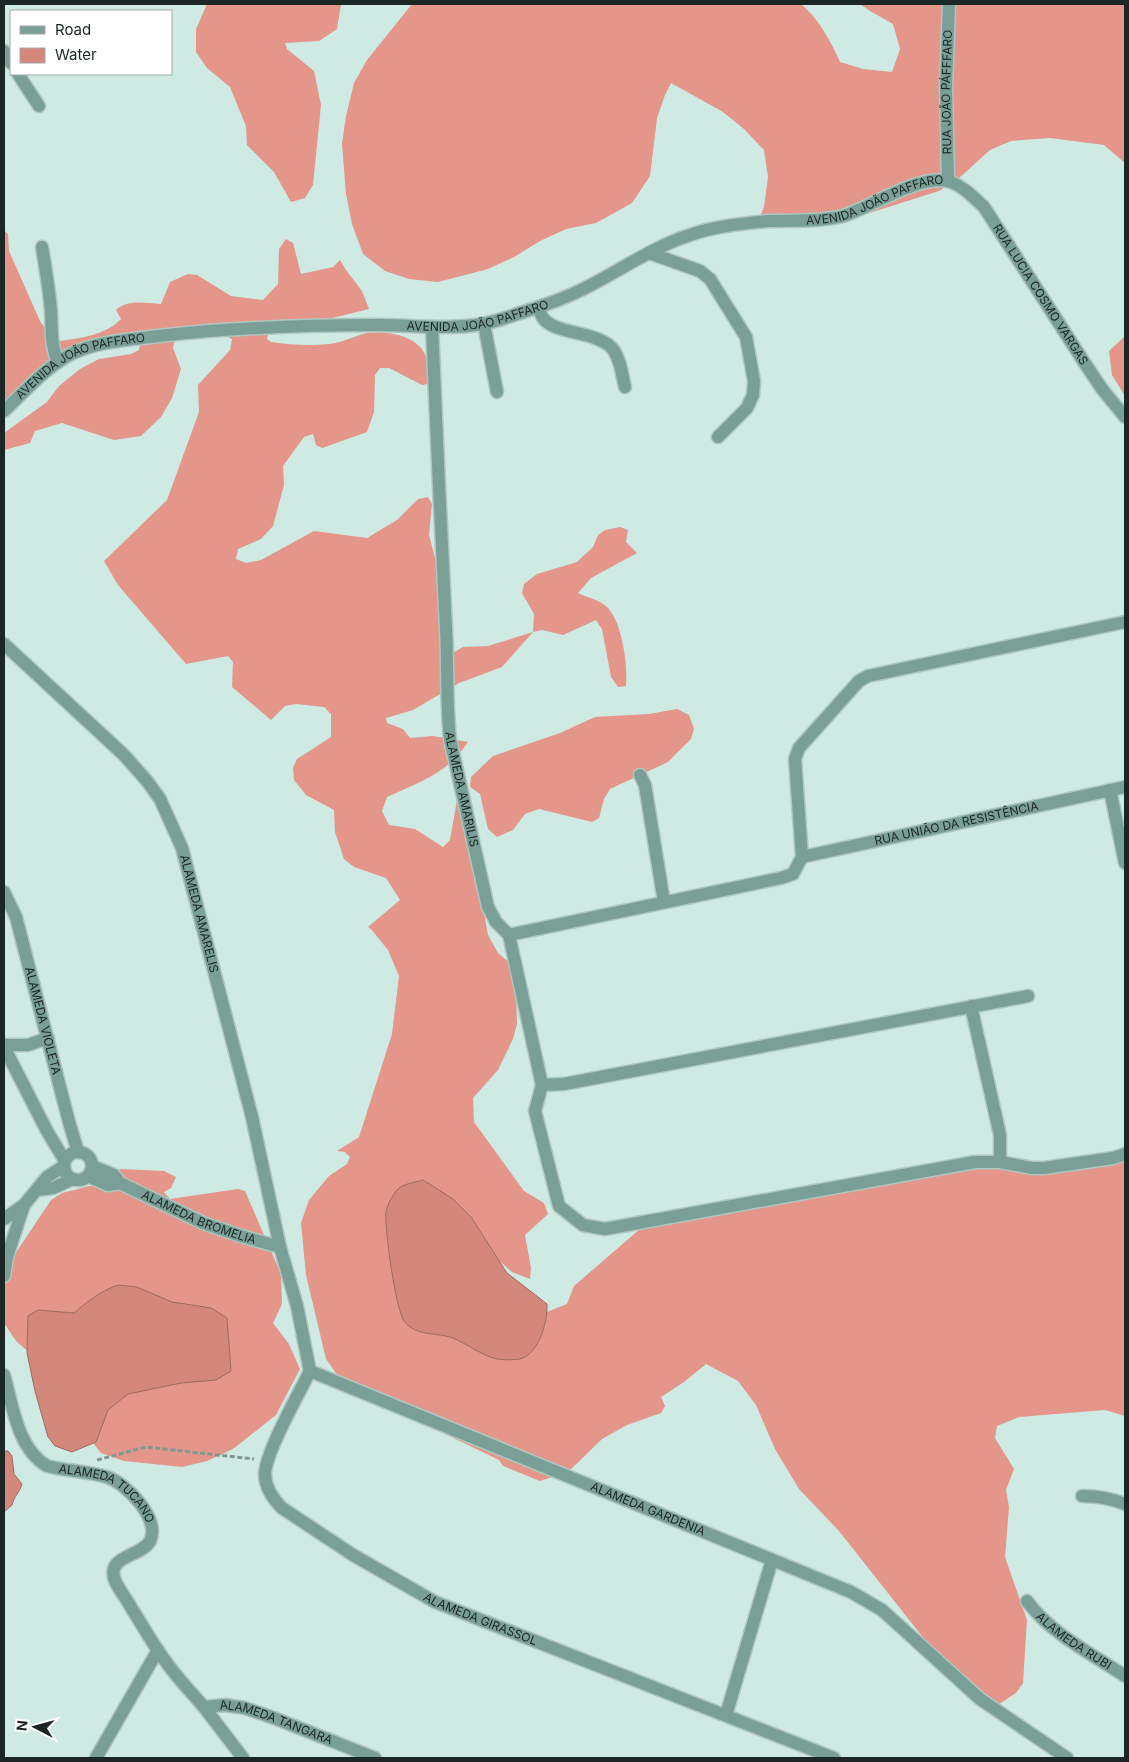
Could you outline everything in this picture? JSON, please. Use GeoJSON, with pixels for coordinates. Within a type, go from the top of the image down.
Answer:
{"type":"FeatureCollection","features":[{"type":"Feature","properties":{"kind":"street","name":"RUA JOÃO PÁFFFARO"},"geometry":{"type":"LineString","coordinates":[[948,4],[946,79],[948,181]]}},
{"type":"Feature","properties":{"kind":"street"},"geometry":{"type":"LineString","coordinates":[[19,75],[39,106]]}},
{"type":"Feature","properties":{"kind":"street","name":"AVENIDA JOÃO PAFFARO"},"geometry":{"type":"LineString","coordinates":[[4,411],[58,362],[71,354],[90,347],[113,342],[192,332],[377,325],[432,327],[484,324],[539,307],[583,289],[666,244],[694,233],[728,226],[815,220],[840,216],[864,208],[903,189],[928,181],[948,181]]}},
{"type":"Feature","properties":{"kind":"street","name":"RUA LUCIA COSMO VARGAS"},"geometry":{"type":"LineString","coordinates":[[948,181],[965,189],[984,207],[1088,369],[1125,417]]}},
{"type":"Feature","properties":{"kind":"street"},"geometry":{"type":"LineString","coordinates":[[42,247],[50,303],[51,341],[58,362]]}},
{"type":"Feature","properties":{"kind":"street"},"geometry":{"type":"LineString","coordinates":[[649,253],[700,271],[710,279],[746,337],[754,381],[753,395],[747,408],[718,437]]}},
{"type":"Feature","properties":{"kind":"street"},"geometry":{"type":"LineString","coordinates":[[539,307],[543,318],[549,323],[562,329],[597,338],[612,348],[619,362],[625,387]]}},
{"type":"Feature","properties":{"kind":"street"},"geometry":{"type":"LineString","coordinates":[[484,324],[497,392]]}},
{"type":"Feature","properties":{"kind":"street","name":"ALAMEDA AMARILIS"},"geometry":{"type":"LineString","coordinates":[[432,327],[446,632],[447,713],[450,739],[488,908],[496,922],[509,935],[542,1085],[535,1111],[559,1206],[583,1225],[605,1229],[975,1162],[1000,1162]]}},
{"type":"Feature","properties":{"kind":"street"},"geometry":{"type":"LineString","coordinates":[[509,935],[793,874],[802,857],[796,759],[799,748],[859,681],[868,676],[1125,622]]}},
{"type":"Feature","properties":{"kind":"street","name":"ALAMEDA AMARELIS"},"geometry":{"type":"LineString","coordinates":[[4,644],[124,755],[160,799],[174,829],[182,848],[252,1117],[280,1247]]}},
{"type":"Feature","properties":{"kind":"street"},"geometry":{"type":"LineString","coordinates":[[640,776],[645,785],[664,902]]}},
{"type":"Feature","properties":{"kind":"street"},"geometry":{"type":"LineString","coordinates":[[1125,787],[1110,790],[1125,863]]}},
{"type":"Feature","properties":{"kind":"street","name":"RUA UNIÃO DA RESISTÊNCIA"},"geometry":{"type":"LineString","coordinates":[[802,857],[1110,790]]}},
{"type":"Feature","properties":{"kind":"street","name":"ALAMEDA VIOLETA"},"geometry":{"type":"LineString","coordinates":[[4,892],[16,917],[78,1152]]}},
{"type":"Feature","properties":{"kind":"street"},"geometry":{"type":"LineString","coordinates":[[542,1085],[564,1084],[1028,996]]}},
{"type":"Feature","properties":{"kind":"street"},"geometry":{"type":"LineString","coordinates":[[971,1006],[1000,1135],[1000,1162],[1032,1168],[1044,1168],[1119,1156]]}},
{"type":"Feature","properties":{"kind":"street"},"geometry":{"type":"LineString","coordinates":[[48,1038],[28,1045],[4,1046],[64,1163],[65,1171],[73,1179]]}},
{"type":"Feature","properties":{"kind":"street"},"geometry":{"type":"LineString","coordinates":[[4,1219],[24,1205],[47,1177],[64,1163],[68,1156],[78,1152],[88,1156],[90,1171],[78,1180],[73,1179],[53,1188],[37,1190]]}},
{"type":"Feature","properties":{"kind":"street","name":"ALAMEDA BROMELIA"},"geometry":{"type":"LineString","coordinates":[[90,1171],[114,1175],[120,1183],[203,1223],[280,1247]]}},
{"type":"Feature","properties":{"kind":"street"},"geometry":{"type":"LineString","coordinates":[[4,1276],[7,1257],[24,1205]]}},
{"type":"Feature","properties":{"kind":"street"},"geometry":{"type":"LineString","coordinates":[[280,1247],[297,1306],[310,1371]]}},
{"type":"Feature","properties":{"kind":"street","name":"ALAMEDA GIRASSOL"},"geometry":{"type":"LineString","coordinates":[[310,1371],[273,1447],[265,1474],[267,1487],[273,1499],[282,1508],[354,1555],[435,1602],[834,1758]]}},
{"type":"Feature","properties":{"kind":"street","name":"ALAMEDA GARDENIA"},"geometry":{"type":"LineString","coordinates":[[310,1371],[851,1592],[882,1610],[980,1699],[1067,1758]]}},
{"type":"Feature","properties":{"kind":"street","name":"ALAMEDA TUCANO"},"geometry":{"type":"LineString","coordinates":[[4,1375],[22,1437],[29,1451],[38,1461],[47,1466],[107,1477],[120,1483],[147,1513],[152,1531],[149,1543],[144,1548],[121,1558],[114,1574],[115,1581],[170,1667],[243,1758]]}},
{"type":"Feature","properties":{"kind":"street"},"geometry":{"type":"LineString","coordinates":[[1082,1496],[1105,1497],[1125,1504]]}},
{"type":"Feature","properties":{"kind":"street"},"geometry":{"type":"LineString","coordinates":[[726,1715],[772,1560]]}},
{"type":"Feature","properties":{"kind":"street","name":"ALAMEDA RUBI"},"geometry":{"type":"LineString","coordinates":[[1028,1601],[1035,1611],[1059,1632],[1125,1676]]}},
{"type":"Feature","properties":{"kind":"street"},"geometry":{"type":"LineString","coordinates":[[96,1758],[158,1650]]}},
{"type":"Feature","properties":{"kind":"street","name":"ALAMEDA TANGARA"},"geometry":{"type":"LineString","coordinates":[[204,1707],[225,1705],[244,1708],[375,1758]]}},
{"type":"Feature","properties":{"kind":"path"},"geometry":{"type":"LineString","coordinates":[[89,1462],[146,1447],[268,1461]]}},
{"type":"Feature","properties":{"kind":"shaded area"},"geometry":{"type":"Polygon","coordinates":[[[207,4],[341,4],[337,29],[319,41],[285,43],[287,49],[314,71],[321,105],[313,185],[305,198],[291,202],[274,172],[247,145],[246,126],[230,87],[207,68],[196,52],[196,29],[207,4]]]}},
{"type":"Feature","properties":{"kind":"shaded area"},"geometry":{"type":"Polygon","coordinates":[[[412,4],[801,4],[824,30],[840,62],[863,69],[892,72],[900,49],[893,24],[860,4],[1125,4],[1125,163],[1104,145],[1050,138],[1011,141],[990,150],[958,179],[939,191],[860,216],[758,222],[764,207],[768,177],[764,150],[744,129],[723,112],[671,83],[657,118],[650,176],[632,203],[596,223],[566,229],[488,269],[438,282],[409,279],[385,271],[363,254],[352,224],[346,194],[342,144],[354,83],[367,60],[412,4]]]}},
{"type":"Feature","properties":{"kind":"shaded area"},"geometry":{"type":"Polygon","coordinates":[[[4,230],[8,234],[9,251],[40,321],[50,335],[60,341],[93,335],[108,329],[121,319],[116,310],[126,304],[137,302],[161,304],[170,282],[188,274],[197,275],[231,296],[263,300],[278,284],[279,249],[286,239],[293,243],[301,274],[333,267],[340,260],[362,291],[369,309],[268,334],[267,339],[271,342],[286,344],[322,345],[367,333],[382,332],[399,335],[415,342],[425,354],[429,369],[427,384],[422,385],[389,368],[380,368],[375,375],[374,412],[367,432],[322,448],[316,445],[313,434],[304,437],[283,466],[284,485],[273,526],[261,539],[238,549],[236,559],[246,563],[261,560],[314,531],[367,538],[397,520],[418,499],[428,497],[432,504],[429,535],[440,577],[449,655],[463,647],[488,646],[533,632],[502,667],[459,683],[413,710],[386,718],[387,723],[403,729],[410,738],[433,736],[468,742],[452,762],[432,776],[387,797],[382,811],[389,825],[415,829],[443,847],[450,840],[457,800],[461,805],[474,857],[488,935],[498,953],[520,972],[516,989],[517,1024],[513,1039],[498,1070],[473,1098],[474,1122],[524,1191],[544,1203],[548,1214],[525,1235],[531,1268],[530,1279],[512,1272],[439,1208],[539,1315],[567,1304],[574,1286],[648,1222],[1000,1162],[1032,1168],[1125,1152],[1125,1416],[1105,1410],[1019,1417],[997,1426],[995,1438],[1014,1469],[1006,1490],[1009,1507],[1005,1557],[1027,1620],[1023,1683],[1016,1693],[993,1708],[955,1678],[839,1531],[799,1489],[775,1449],[756,1405],[738,1381],[706,1364],[684,1382],[661,1397],[665,1406],[661,1413],[627,1425],[602,1439],[568,1472],[540,1481],[503,1466],[499,1460],[437,1430],[367,1402],[343,1383],[326,1359],[306,1275],[301,1223],[309,1200],[329,1176],[347,1164],[350,1157],[345,1152],[337,1151],[359,1137],[392,1034],[399,976],[388,950],[368,927],[400,900],[386,878],[354,867],[344,859],[335,832],[334,810],[306,795],[294,780],[293,768],[297,759],[331,737],[331,714],[324,707],[296,704],[285,706],[271,720],[232,687],[233,662],[228,656],[186,664],[118,585],[104,561],[167,500],[199,412],[198,385],[230,350],[232,339],[222,334],[175,339],[173,348],[181,369],[172,398],[161,417],[141,436],[114,440],[62,423],[35,431],[30,443],[4,450],[4,433],[47,402],[59,386],[80,369],[99,359],[131,354],[139,350],[140,344],[75,351],[4,409],[4,230]]]}},
{"type":"Feature","properties":{"kind":"shaded area"},"geometry":{"type":"Polygon","coordinates":[[[1125,336],[1125,396],[1112,375],[1109,351],[1125,336]]]}},
{"type":"Feature","properties":{"kind":"shaded area"},"geometry":{"type":"Polygon","coordinates":[[[620,527],[628,530],[626,542],[637,553],[591,578],[578,593],[603,604],[612,613],[623,643],[626,686],[618,687],[611,677],[602,629],[596,620],[563,635],[542,630],[533,632],[534,614],[522,593],[524,584],[537,574],[577,562],[593,547],[598,535],[605,530],[620,527]]]}},
{"type":"Feature","properties":{"kind":"shaded area"},"geometry":{"type":"Polygon","coordinates":[[[677,709],[689,715],[694,729],[691,739],[668,762],[610,789],[604,799],[599,818],[592,822],[539,809],[525,814],[513,830],[497,837],[488,829],[480,794],[470,787],[471,777],[493,756],[560,733],[595,717],[649,714],[677,709]]]}},
{"type":"Feature","properties":{"kind":"shaded area"},"geometry":{"type":"Polygon","coordinates":[[[120,1169],[164,1171],[176,1177],[171,1188],[164,1192],[170,1199],[238,1189],[245,1191],[281,1274],[282,1304],[273,1323],[289,1344],[300,1369],[276,1415],[233,1449],[207,1461],[182,1467],[124,1461],[101,1453],[32,1355],[16,1341],[4,1323],[4,1276],[13,1257],[51,1200],[62,1193],[97,1184],[120,1169]]]}},
{"type":"Feature","properties":{"kind":"water"},"geometry":{"type":"Polygon","coordinates":[[[423,1180],[453,1199],[471,1217],[507,1273],[547,1304],[546,1319],[541,1336],[527,1356],[515,1360],[492,1358],[453,1338],[414,1330],[404,1321],[391,1268],[386,1212],[394,1194],[400,1187],[423,1180]]]}},
{"type":"Feature","properties":{"kind":"water"},"geometry":{"type":"Polygon","coordinates":[[[118,1285],[137,1287],[172,1302],[211,1308],[227,1318],[231,1371],[216,1380],[181,1383],[128,1394],[108,1410],[96,1442],[72,1452],[55,1446],[48,1437],[27,1353],[28,1316],[38,1310],[74,1313],[106,1290],[118,1285]]]}},
{"type":"Feature","properties":{"kind":"water"},"geometry":{"type":"Polygon","coordinates":[[[4,1451],[8,1451],[12,1456],[14,1474],[22,1484],[12,1505],[4,1512],[4,1451]]]}}]}
